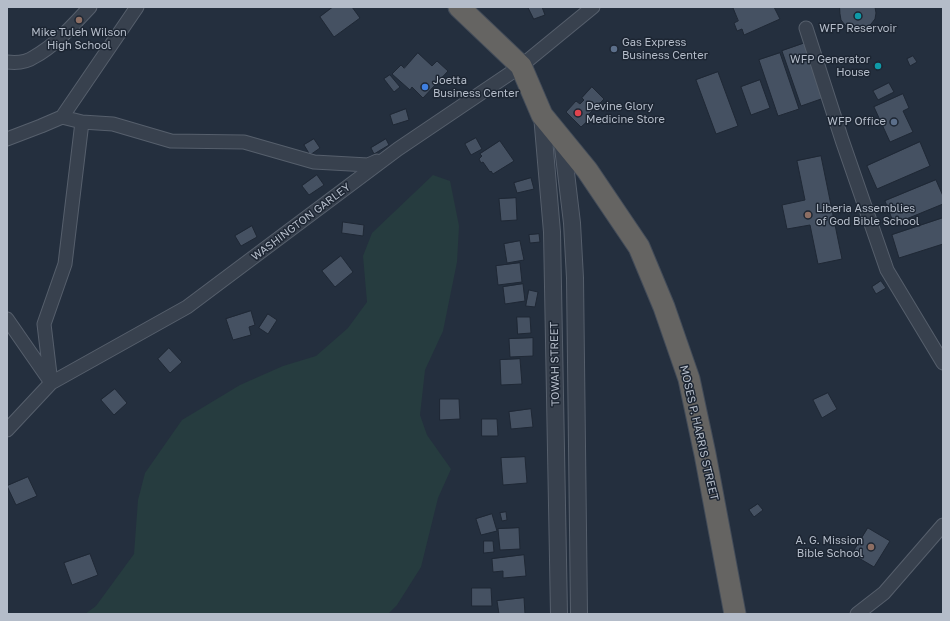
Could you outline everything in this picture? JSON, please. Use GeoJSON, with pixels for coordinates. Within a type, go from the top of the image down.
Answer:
{"type":"FeatureCollection","features":[{"type":"Feature","properties":{"kind":"highway"},"geometry":{"type":"LineString","coordinates":[[459,7],[521,66]]}},
{"type":"Feature","properties":{"kind":"highway","name":"MOSES P. HARRIS STREET"},"geometry":{"type":"LineString","coordinates":[[521,66],[542,115],[586,170],[639,247],[664,307],[689,379],[705,454],[735,614]]}},
{"type":"Feature","properties":{"kind":"street"},"geometry":{"type":"LineString","coordinates":[[7,62],[15,63],[33,58],[63,36],[90,7]]}},
{"type":"Feature","properties":{"kind":"street"},"geometry":{"type":"LineString","coordinates":[[7,139],[62,117],[137,7]]}},
{"type":"Feature","properties":{"kind":"street","name":"WASHINGTON GARLEY"},"geometry":{"type":"LineString","coordinates":[[7,430],[51,383],[187,307],[398,149],[521,66],[593,7]]}},
{"type":"Feature","properties":{"kind":"street"},"geometry":{"type":"LineString","coordinates":[[806,28],[842,140],[887,270],[943,363]]}},
{"type":"Feature","properties":{"kind":"street","name":"TOWAH STREET"},"geometry":{"type":"LineString","coordinates":[[542,115],[552,232],[559,614]]}},
{"type":"Feature","properties":{"kind":"street"},"geometry":{"type":"LineString","coordinates":[[62,117],[82,122],[113,124],[171,141],[244,142],[314,162],[368,165],[398,149]]}},
{"type":"Feature","properties":{"kind":"street"},"geometry":{"type":"LineString","coordinates":[[51,383],[44,324],[65,264],[82,122]]}},
{"type":"Feature","properties":{"kind":"street","name":"TOWAH STREET"},"geometry":{"type":"LineString","coordinates":[[562,139],[572,224],[575,278],[579,614]]}},
{"type":"Feature","properties":{"kind":"street"},"geometry":{"type":"LineString","coordinates":[[7,319],[51,383]]}},
{"type":"Feature","properties":{"kind":"street"},"geometry":{"type":"LineString","coordinates":[[857,614],[884,593],[943,525]]}},
{"type":"Feature","properties":{"kind":"green space"},"geometry":{"type":"Polygon","coordinates":[[[433,175],[450,181],[459,226],[457,262],[443,331],[425,370],[420,415],[427,435],[451,469],[438,498],[421,567],[397,605],[388,614],[85,614],[96,606],[134,554],[138,500],[145,473],[182,420],[240,385],[283,366],[316,356],[348,328],[367,302],[363,256],[372,233],[433,175]]]}},
{"type":"Feature","properties":{"kind":"building"},"geometry":{"type":"Polygon","coordinates":[[[333,7],[352,7],[360,18],[334,37],[320,17],[333,7]]]}},
{"type":"Feature","properties":{"kind":"building"},"geometry":{"type":"Polygon","coordinates":[[[528,7],[542,7],[545,15],[534,19],[528,7]]]}},
{"type":"Feature","properties":{"kind":"building"},"geometry":{"type":"Polygon","coordinates":[[[733,7],[774,7],[780,19],[744,35],[742,29],[737,31],[734,23],[738,21],[733,7]]]}},
{"type":"Feature","properties":{"kind":"building","name":"WFP Reservoir"},"geometry":{"type":"Polygon","coordinates":[[[840,7],[875,7],[875,19],[867,28],[855,30],[845,25],[841,20],[840,7]]]}},
{"type":"Feature","properties":{"kind":"building"},"geometry":{"type":"Polygon","coordinates":[[[805,43],[824,98],[801,106],[782,51],[805,43]]]}},
{"type":"Feature","properties":{"kind":"building"},"geometry":{"type":"Polygon","coordinates":[[[418,53],[432,66],[437,61],[448,71],[423,98],[412,87],[410,90],[392,74],[401,65],[404,68],[418,53]]]}},
{"type":"Feature","properties":{"kind":"building"},"geometry":{"type":"Polygon","coordinates":[[[780,53],[799,109],[778,116],[759,60],[780,53]]]}},
{"type":"Feature","properties":{"kind":"building"},"geometry":{"type":"Polygon","coordinates":[[[913,56],[917,62],[910,66],[907,59],[913,56]]]}},
{"type":"Feature","properties":{"kind":"building","name":"WFP Generator House"},"geometry":{"type":"Polygon","coordinates":[[[879,61],[883,67],[877,71],[873,65],[879,61]]]}},
{"type":"Feature","properties":{"kind":"building"},"geometry":{"type":"Polygon","coordinates":[[[718,72],[738,126],[716,134],[696,80],[718,72]]]}},
{"type":"Feature","properties":{"kind":"building"},"geometry":{"type":"Polygon","coordinates":[[[390,75],[400,87],[394,92],[384,79],[390,75]]]}},
{"type":"Feature","properties":{"kind":"building"},"geometry":{"type":"Polygon","coordinates":[[[760,80],[770,108],[751,115],[741,87],[760,80]]]}},
{"type":"Feature","properties":{"kind":"building"},"geometry":{"type":"Polygon","coordinates":[[[889,83],[894,92],[878,100],[873,91],[889,83]]]}},
{"type":"Feature","properties":{"kind":"building"},"geometry":{"type":"Polygon","coordinates":[[[592,87],[604,99],[589,114],[592,117],[581,127],[566,112],[576,101],[580,104],[584,100],[582,98],[592,87]]]}},
{"type":"Feature","properties":{"kind":"building","name":"WFP Office"},"geometry":{"type":"Polygon","coordinates":[[[903,94],[909,108],[903,111],[913,132],[890,142],[874,107],[903,94]]]}},
{"type":"Feature","properties":{"kind":"building"},"geometry":{"type":"Polygon","coordinates":[[[406,109],[409,120],[393,125],[390,115],[406,109]]]}},
{"type":"Feature","properties":{"kind":"building"},"geometry":{"type":"Polygon","coordinates":[[[476,138],[482,149],[471,155],[465,144],[476,138]]]}},
{"type":"Feature","properties":{"kind":"building"},"geometry":{"type":"Polygon","coordinates":[[[314,139],[320,148],[310,155],[304,145],[314,139]]]}},
{"type":"Feature","properties":{"kind":"building"},"geometry":{"type":"Polygon","coordinates":[[[386,139],[389,145],[374,154],[371,148],[386,139]]]}},
{"type":"Feature","properties":{"kind":"building"},"geometry":{"type":"Polygon","coordinates":[[[500,141],[514,161],[493,174],[483,162],[481,163],[479,159],[482,156],[480,154],[500,141]]]}},
{"type":"Feature","properties":{"kind":"building"},"geometry":{"type":"Polygon","coordinates":[[[920,142],[930,166],[877,189],[867,166],[920,142]]]}},
{"type":"Feature","properties":{"kind":"building","name":"Liberia Assemblies of God Bible School"},"geometry":{"type":"Polygon","coordinates":[[[821,156],[842,259],[818,264],[810,225],[787,229],[782,205],[805,200],[797,161],[821,156]]]}},
{"type":"Feature","properties":{"kind":"building"},"geometry":{"type":"Polygon","coordinates":[[[317,175],[324,185],[309,195],[302,186],[317,175]]]}},
{"type":"Feature","properties":{"kind":"building"},"geometry":{"type":"Polygon","coordinates":[[[531,178],[534,189],[517,193],[514,183],[531,178]]]}},
{"type":"Feature","properties":{"kind":"building"},"geometry":{"type":"Polygon","coordinates":[[[936,180],[943,196],[943,204],[894,224],[885,201],[936,180]]]}},
{"type":"Feature","properties":{"kind":"building"},"geometry":{"type":"Polygon","coordinates":[[[516,198],[517,220],[501,221],[499,199],[516,198]]]}},
{"type":"Feature","properties":{"kind":"building"},"geometry":{"type":"Polygon","coordinates":[[[943,218],[943,244],[899,258],[892,235],[943,218]]]}},
{"type":"Feature","properties":{"kind":"building"},"geometry":{"type":"Polygon","coordinates":[[[343,222],[364,225],[363,236],[342,233],[343,222]]]}},
{"type":"Feature","properties":{"kind":"building"},"geometry":{"type":"Polygon","coordinates":[[[252,226],[257,237],[241,246],[235,236],[252,226]]]}},
{"type":"Feature","properties":{"kind":"building"},"geometry":{"type":"Polygon","coordinates":[[[539,234],[540,242],[530,243],[529,235],[539,234]]]}},
{"type":"Feature","properties":{"kind":"building"},"geometry":{"type":"Polygon","coordinates":[[[520,241],[524,260],[507,263],[504,244],[520,241]]]}},
{"type":"Feature","properties":{"kind":"building"},"geometry":{"type":"Polygon","coordinates":[[[341,256],[353,272],[335,287],[322,271],[341,256]]]}},
{"type":"Feature","properties":{"kind":"building"},"geometry":{"type":"Polygon","coordinates":[[[520,263],[522,282],[498,285],[496,266],[520,263]]]}},
{"type":"Feature","properties":{"kind":"building"},"geometry":{"type":"Polygon","coordinates":[[[881,281],[886,288],[876,294],[872,287],[881,281]]]}},
{"type":"Feature","properties":{"kind":"building"},"geometry":{"type":"Polygon","coordinates":[[[523,284],[525,301],[505,304],[503,287],[523,284]]]}},
{"type":"Feature","properties":{"kind":"building"},"geometry":{"type":"Polygon","coordinates":[[[529,290],[538,292],[535,307],[526,306],[529,290]]]}},
{"type":"Feature","properties":{"kind":"building"},"geometry":{"type":"Polygon","coordinates":[[[251,311],[255,325],[249,327],[251,335],[233,340],[226,319],[251,311]]]}},
{"type":"Feature","properties":{"kind":"building"},"geometry":{"type":"Polygon","coordinates":[[[268,314],[277,320],[268,334],[259,328],[268,314]]]}},
{"type":"Feature","properties":{"kind":"building"},"geometry":{"type":"Polygon","coordinates":[[[517,317],[530,317],[531,333],[518,334],[517,317]]]}},
{"type":"Feature","properties":{"kind":"building"},"geometry":{"type":"Polygon","coordinates":[[[533,338],[533,356],[510,357],[509,339],[533,338]]]}},
{"type":"Feature","properties":{"kind":"building"},"geometry":{"type":"Polygon","coordinates":[[[169,348],[182,362],[170,373],[158,359],[169,348]]]}},
{"type":"Feature","properties":{"kind":"building"},"geometry":{"type":"Polygon","coordinates":[[[520,359],[522,384],[501,385],[500,360],[520,359]]]}},
{"type":"Feature","properties":{"kind":"building"},"geometry":{"type":"Polygon","coordinates":[[[115,389],[127,403],[114,415],[101,400],[115,389]]]}},
{"type":"Feature","properties":{"kind":"building"},"geometry":{"type":"Polygon","coordinates":[[[828,393],[837,409],[822,418],[813,400],[828,393]]]}},
{"type":"Feature","properties":{"kind":"building"},"geometry":{"type":"Polygon","coordinates":[[[440,399],[459,399],[460,419],[440,420],[440,399]]]}},
{"type":"Feature","properties":{"kind":"building"},"geometry":{"type":"Polygon","coordinates":[[[531,409],[533,427],[511,429],[509,412],[531,409]]]}},
{"type":"Feature","properties":{"kind":"building"},"geometry":{"type":"Polygon","coordinates":[[[482,419],[497,419],[498,436],[482,436],[482,419]]]}},
{"type":"Feature","properties":{"kind":"building"},"geometry":{"type":"Polygon","coordinates":[[[525,457],[527,483],[503,485],[501,458],[525,457]]]}},
{"type":"Feature","properties":{"kind":"building"},"geometry":{"type":"Polygon","coordinates":[[[28,477],[37,496],[16,505],[7,486],[28,477]]]}},
{"type":"Feature","properties":{"kind":"building"},"geometry":{"type":"Polygon","coordinates":[[[758,504],[763,510],[754,517],[749,510],[758,504]]]}},
{"type":"Feature","properties":{"kind":"building"},"geometry":{"type":"Polygon","coordinates":[[[506,512],[507,520],[502,521],[500,513],[506,512]]]}},
{"type":"Feature","properties":{"kind":"building"},"geometry":{"type":"Polygon","coordinates":[[[492,514],[497,531],[481,535],[476,519],[492,514]]]}},
{"type":"Feature","properties":{"kind":"building"},"geometry":{"type":"Polygon","coordinates":[[[519,528],[520,549],[500,550],[498,529],[519,528]]]}},
{"type":"Feature","properties":{"kind":"building","name":"A. G. Mission Bible School"},"geometry":{"type":"Polygon","coordinates":[[[868,528],[890,541],[874,567],[852,554],[868,528]]]}},
{"type":"Feature","properties":{"kind":"building"},"geometry":{"type":"Polygon","coordinates":[[[484,541],[493,541],[494,552],[484,553],[484,541]]]}},
{"type":"Feature","properties":{"kind":"building"},"geometry":{"type":"Polygon","coordinates":[[[90,554],[98,575],[72,585],[64,563],[90,554]]]}},
{"type":"Feature","properties":{"kind":"building"},"geometry":{"type":"Polygon","coordinates":[[[524,555],[526,576],[503,578],[503,571],[493,572],[492,559],[524,555]]]}},
{"type":"Feature","properties":{"kind":"building"},"geometry":{"type":"Polygon","coordinates":[[[472,588],[491,588],[492,606],[472,606],[472,588]]]}},
{"type":"Feature","properties":{"kind":"building"},"geometry":{"type":"Polygon","coordinates":[[[524,598],[525,614],[499,614],[497,601],[524,598]]]}},
{"type":"Feature","properties":{"kind":"place","name":"WFP Reservoir"},"geometry":{"type":"Point","coordinates":[858,16]}},
{"type":"Feature","properties":{"kind":"place","name":"Mike Tuleh Wilson High School"},"geometry":{"type":"Point","coordinates":[79,20]}},
{"type":"Feature","properties":{"kind":"place","name":"Gas Express Business Center"},"geometry":{"type":"Point","coordinates":[614,49]}},
{"type":"Feature","properties":{"kind":"place","name":"WFP Generator House"},"geometry":{"type":"Point","coordinates":[878,66]}},
{"type":"Feature","properties":{"kind":"place","name":"Joetta Business Center"},"geometry":{"type":"Point","coordinates":[425,87]}},
{"type":"Feature","properties":{"kind":"place","name":"Devine Glory Medicine Store"},"geometry":{"type":"Point","coordinates":[578,113]}},
{"type":"Feature","properties":{"kind":"place","name":"WFP Office"},"geometry":{"type":"Point","coordinates":[894,122]}},
{"type":"Feature","properties":{"kind":"place","name":"Liberia Assemblies of God Bible School"},"geometry":{"type":"Point","coordinates":[808,215]}},
{"type":"Feature","properties":{"kind":"place","name":"A. G. Mission Bible School"},"geometry":{"type":"Point","coordinates":[871,547]}}]}
